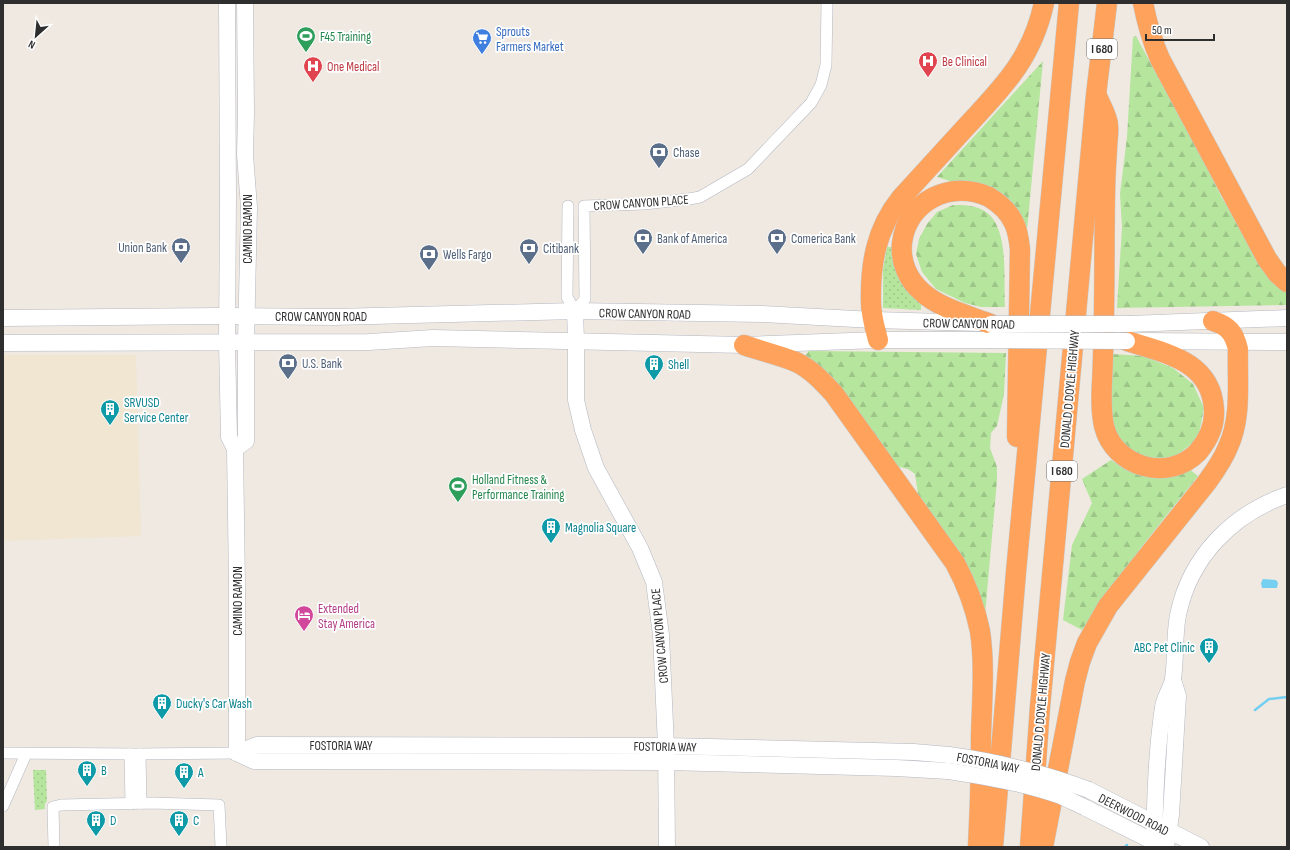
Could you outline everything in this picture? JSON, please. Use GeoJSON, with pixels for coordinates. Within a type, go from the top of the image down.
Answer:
{"type":"FeatureCollection","features":[{"type":"Feature","properties":{"kind":"highway"},"geometry":{"type":"LineString","coordinates":[[878,340],[871,304],[874,255],[882,230],[889,215],[901,198],[991,100],[1015,71],[1026,54],[1034,36],[1044,3]]}},
{"type":"Feature","properties":{"kind":"highway"},"geometry":{"type":"LineString","coordinates":[[993,847],[1016,572],[1069,3]]}},
{"type":"Feature","properties":{"kind":"highway","name":"DONALD D DOYLE HIGHWAY"},"geometry":{"type":"LineString","coordinates":[[1030,847],[1040,707],[1096,95],[1107,3]]}},
{"type":"Feature","properties":{"kind":"highway"},"geometry":{"type":"LineString","coordinates":[[1143,3],[1151,36],[1160,59],[1267,259],[1277,273],[1287,282]]}},
{"type":"Feature","properties":{"kind":"highway"},"geometry":{"type":"LineString","coordinates":[[1096,95],[1108,123],[1105,196],[1105,306],[1102,407],[1104,426],[1109,440],[1119,452],[1131,462],[1146,468],[1162,468],[1178,465],[1194,456],[1204,445],[1211,431],[1214,417],[1214,402],[1208,385],[1197,370],[1184,361],[1169,355],[1128,333]]}},
{"type":"Feature","properties":{"kind":"highway"},"geometry":{"type":"LineString","coordinates":[[991,332],[923,293],[911,280],[904,265],[901,250],[907,223],[914,212],[925,202],[938,195],[951,191],[966,190],[995,200],[1006,210],[1014,222],[1019,236],[1016,466],[1010,538],[1016,572]]}},
{"type":"Feature","properties":{"kind":"highway"},"geometry":{"type":"LineString","coordinates":[[1043,847],[1075,682],[1087,643],[1108,606],[1208,482],[1229,446],[1235,427],[1237,406],[1238,349],[1231,331],[1223,324],[1213,321]]}},
{"type":"Feature","properties":{"kind":"highway"},"geometry":{"type":"LineString","coordinates":[[744,345],[796,362],[811,371],[823,381],[834,394],[955,563],[964,580],[976,616],[982,651],[978,847]]}},
{"type":"Feature","properties":{"kind":"street","name":"CAMINO RAMON"},"geometry":{"type":"LineString","coordinates":[[227,3],[227,343],[229,437],[235,449],[237,753]]}},
{"type":"Feature","properties":{"kind":"street","name":"CAMINO RAMON"},"geometry":{"type":"LineString","coordinates":[[235,449],[246,442],[246,343],[249,208],[245,155],[245,3]]}},
{"type":"Feature","properties":{"kind":"street","name":"CROW CANYON PLACE"},"geometry":{"type":"LineString","coordinates":[[575,311],[585,299],[584,206],[644,204],[700,197],[748,169],[811,103],[821,85],[826,65],[827,3]]}},
{"type":"Feature","properties":{"kind":"street","name":"CROW CANYON PLACE"},"geometry":{"type":"LineString","coordinates":[[568,206],[567,297],[575,311],[576,400],[584,433],[596,468],[640,548],[654,582],[661,635],[666,762]]}},
{"type":"Feature","properties":{"kind":"street","name":"CROW CANYON ROAD"},"geometry":{"type":"LineString","coordinates":[[3,318],[227,316],[334,317],[575,311],[762,314],[874,320],[991,332]]}},
{"type":"Feature","properties":{"kind":"street","name":"CROW CANYON ROAD"},"geometry":{"type":"LineString","coordinates":[[1128,333],[1213,321],[1287,318]]}},
{"type":"Feature","properties":{"kind":"street","name":"CROW CANYON ROAD"},"geometry":{"type":"LineString","coordinates":[[3,343],[369,342],[433,338],[744,345],[878,340],[991,332],[1128,333],[1236,342],[1287,342]]}},
{"type":"Feature","properties":{"kind":"street"},"geometry":{"type":"LineString","coordinates":[[1161,843],[1154,824],[1157,766],[1163,706],[1172,680],[1174,644],[1178,614],[1183,595],[1201,559],[1213,543],[1227,529],[1243,516],[1261,505],[1287,495]]}},
{"type":"Feature","properties":{"kind":"street"},"geometry":{"type":"LineString","coordinates":[[1161,843],[1175,749],[1178,696],[1172,680]]}},
{"type":"Feature","properties":{"kind":"street"},"geometry":{"type":"LineString","coordinates":[[1163,706],[1170,708],[1170,736],[1175,749]]}},
{"type":"Feature","properties":{"kind":"street","name":"FOSTORIA WAY"},"geometry":{"type":"LineString","coordinates":[[3,753],[237,753],[257,745],[666,746],[914,752],[982,759],[1014,766],[1089,790]]}},
{"type":"Feature","properties":{"kind":"street"},"geometry":{"type":"LineString","coordinates":[[422,746],[423,762]]}},
{"type":"Feature","properties":{"kind":"street","name":"FOSTORIA WAY"},"geometry":{"type":"LineString","coordinates":[[237,753],[254,761],[666,762],[896,768],[948,771],[1009,782],[1037,789],[1060,796],[1086,808]]}},
{"type":"Feature","properties":{"kind":"street"},"geometry":{"type":"LineString","coordinates":[[3,806],[26,754]]}},
{"type":"Feature","properties":{"kind":"street"},"geometry":{"type":"LineString","coordinates":[[135,754],[136,804]]}},
{"type":"Feature","properties":{"kind":"street"},"geometry":{"type":"LineString","coordinates":[[666,762],[667,847]]}},
{"type":"Feature","properties":{"kind":"street","name":"DEERWOOD ROAD"},"geometry":{"type":"LineString","coordinates":[[1089,790],[1154,824]]}},
{"type":"Feature","properties":{"kind":"street"},"geometry":{"type":"LineString","coordinates":[[54,847],[53,807],[61,805],[136,804],[218,805],[221,847]]}},
{"type":"Feature","properties":{"kind":"street","name":"DEERWOOD ROAD"},"geometry":{"type":"LineString","coordinates":[[1086,808],[1161,843],[1201,847]]}},
{"type":"Feature","properties":{"kind":"shaded area"},"geometry":{"type":"Polygon","coordinates":[[[3,355],[136,355],[141,536],[3,541],[3,355]]]}},
{"type":"Feature","properties":{"kind":"green space"},"geometry":{"type":"Polygon","coordinates":[[[1136,36],[1222,198],[1276,282],[1287,293],[1287,305],[1117,308],[1122,227],[1120,194],[1127,137],[1133,37],[1136,36]]]}},
{"type":"Feature","properties":{"kind":"green space"},"geometry":{"type":"Polygon","coordinates":[[[1043,61],[1027,230],[984,187],[950,181],[937,177],[1043,61]]]}},
{"type":"Feature","properties":{"kind":"green space"},"geometry":{"type":"Polygon","coordinates":[[[953,205],[966,205],[978,208],[986,212],[994,220],[999,230],[1004,256],[1005,307],[981,307],[965,303],[936,289],[922,272],[916,254],[919,239],[927,224],[937,212],[953,205]]]}},
{"type":"Feature","properties":{"kind":"green space"},"geometry":{"type":"Polygon","coordinates":[[[887,247],[894,247],[921,302],[921,310],[883,308],[883,269],[887,247]]]}},
{"type":"Feature","properties":{"kind":"green space"},"geometry":{"type":"Polygon","coordinates":[[[809,351],[1006,353],[1004,394],[997,426],[991,433],[990,448],[997,467],[997,480],[985,615],[918,494],[915,474],[908,469],[896,466],[802,360],[809,351]]]}},
{"type":"Feature","properties":{"kind":"green space"},"geometry":{"type":"Polygon","coordinates":[[[1112,354],[1143,356],[1173,368],[1193,384],[1204,408],[1198,439],[1177,455],[1157,460],[1132,452],[1118,438],[1110,420],[1112,354]]]}},
{"type":"Feature","properties":{"kind":"green space"},"geometry":{"type":"Polygon","coordinates":[[[1111,460],[1123,468],[1144,476],[1188,468],[1198,476],[1153,532],[1095,610],[1082,630],[1063,620],[1072,545],[1092,503],[1082,479],[1111,460]]]}},
{"type":"Feature","properties":{"kind":"green space"},"geometry":{"type":"Polygon","coordinates":[[[33,770],[46,770],[47,801],[45,804],[45,809],[35,810],[33,770]]]}},
{"type":"Feature","properties":{"kind":"water"},"geometry":{"type":"Polygon","coordinates":[[[1263,579],[1276,580],[1278,583],[1277,588],[1262,588],[1261,583],[1263,579]]]}},
{"type":"Feature","properties":{"kind":"waterway"},"geometry":{"type":"LineString","coordinates":[[1255,710],[1269,699],[1287,697]]}},
{"type":"Feature","properties":{"kind":"place","name":"F45 Training"},"geometry":{"type":"Point","coordinates":[306,53]}},
{"type":"Feature","properties":{"kind":"place","name":"Sprouts Farmers Market"},"geometry":{"type":"Point","coordinates":[482,55]}},
{"type":"Feature","properties":{"kind":"place","name":"Be Clinical"},"geometry":{"type":"Point","coordinates":[928,78]}},
{"type":"Feature","properties":{"kind":"place","name":"One Medical"},"geometry":{"type":"Point","coordinates":[313,83]}},
{"type":"Feature","properties":{"kind":"place","name":"Chase"},"geometry":{"type":"Point","coordinates":[659,169]}},
{"type":"Feature","properties":{"kind":"place","name":"Bank of America"},"geometry":{"type":"Point","coordinates":[643,255]}},
{"type":"Feature","properties":{"kind":"place","name":"Comerica Bank"},"geometry":{"type":"Point","coordinates":[777,255]}},
{"type":"Feature","properties":{"kind":"place","name":"Union Bank"},"geometry":{"type":"Point","coordinates":[181,264]}},
{"type":"Feature","properties":{"kind":"place","name":"Citibank"},"geometry":{"type":"Point","coordinates":[529,265]}},
{"type":"Feature","properties":{"kind":"place","name":"Wells Fargo"},"geometry":{"type":"Point","coordinates":[429,271]}},
{"type":"Feature","properties":{"kind":"place","name":"U.S. Bank"},"geometry":{"type":"Point","coordinates":[288,380]}},
{"type":"Feature","properties":{"kind":"place","name":"Shell"},"geometry":{"type":"Point","coordinates":[654,381]}},
{"type":"Feature","properties":{"kind":"place","name":"SRVUSD Service Center"},"geometry":{"type":"Point","coordinates":[110,426]}},
{"type":"Feature","properties":{"kind":"place","name":"Holland Fitness & Performance Training"},"geometry":{"type":"Point","coordinates":[458,503]}},
{"type":"Feature","properties":{"kind":"place","name":"Magnolia Square"},"geometry":{"type":"Point","coordinates":[551,544]}},
{"type":"Feature","properties":{"kind":"place","name":"Extended Stay America"},"geometry":{"type":"Point","coordinates":[304,632]}},
{"type":"Feature","properties":{"kind":"place","name":"ABC Pet Clinic"},"geometry":{"type":"Point","coordinates":[1209,664]}},
{"type":"Feature","properties":{"kind":"place","name":"Ducky's Car Wash"},"geometry":{"type":"Point","coordinates":[162,720]}},
{"type":"Feature","properties":{"kind":"place","name":"B"},"geometry":{"type":"Point","coordinates":[87,787]}},
{"type":"Feature","properties":{"kind":"place","name":"A"},"geometry":{"type":"Point","coordinates":[184,789]}},
{"type":"Feature","properties":{"kind":"place","name":"D"},"geometry":{"type":"Point","coordinates":[96,837]}},
{"type":"Feature","properties":{"kind":"place","name":"C"},"geometry":{"type":"Point","coordinates":[179,837]}}]}
